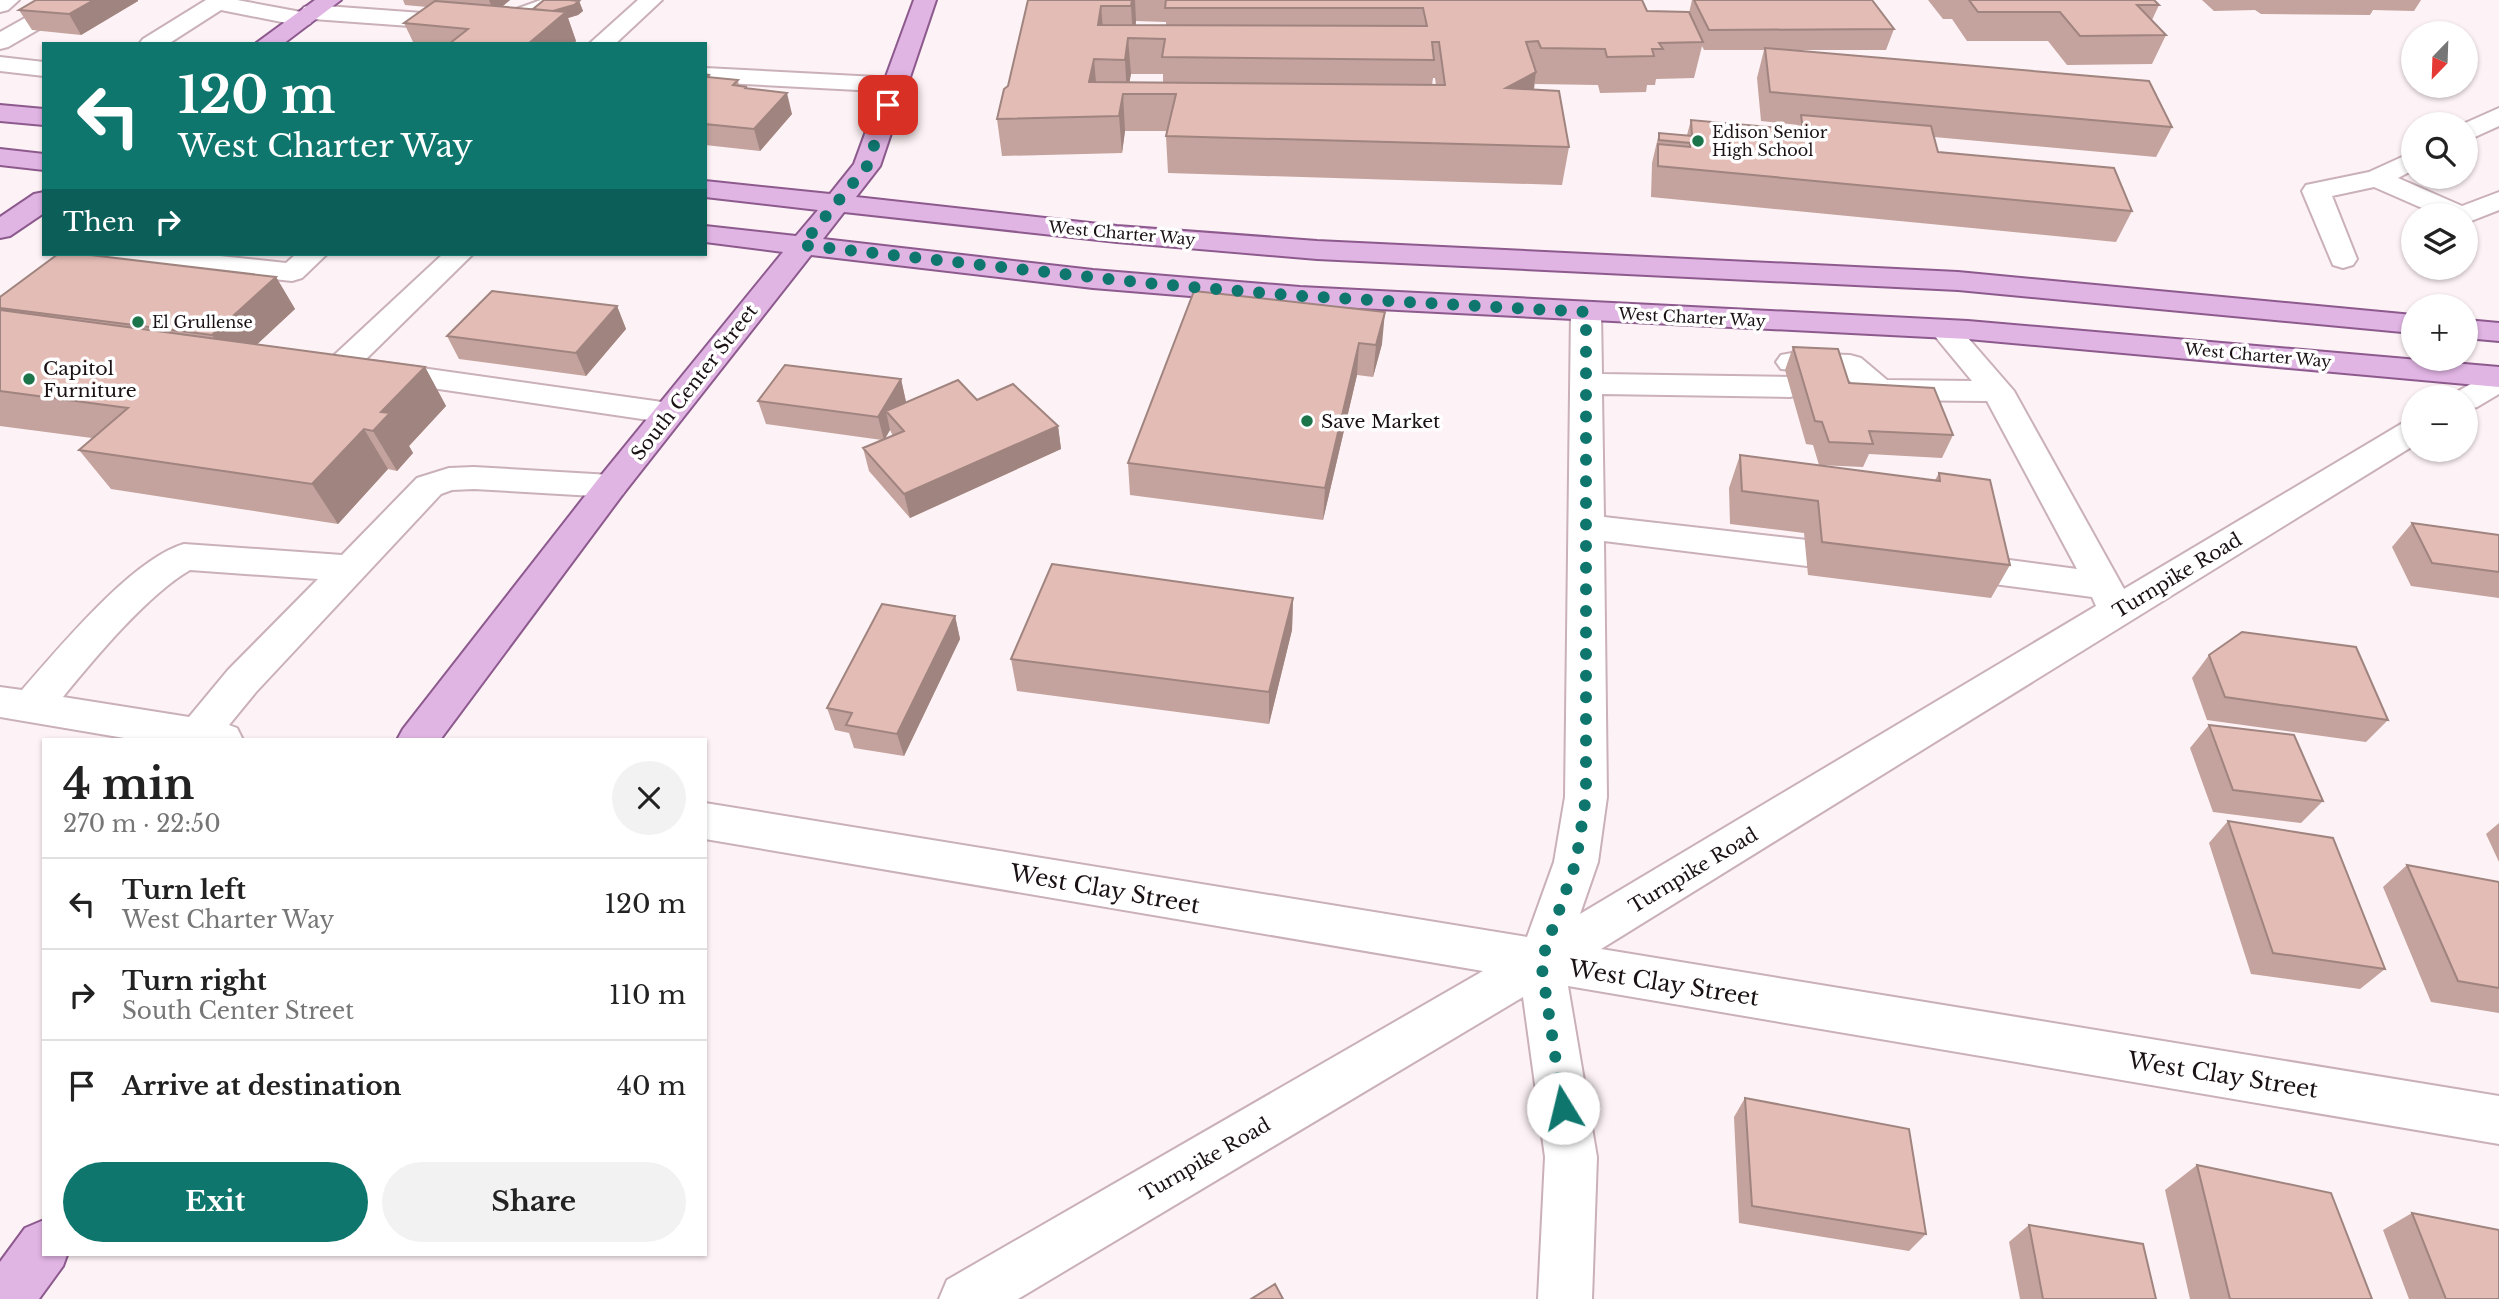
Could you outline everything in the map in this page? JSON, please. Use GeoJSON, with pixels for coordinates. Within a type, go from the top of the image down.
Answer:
{"type":"FeatureCollection","features":[{"type":"Feature","properties":{"kind":"main road","name":"South Center Street"},"geometry":{"type":"LineString","coordinates":[[419,738],[611,486],[867,166],[925,0]]}},
{"type":"Feature","properties":{"kind":"main road"},"geometry":{"type":"LineString","coordinates":[[270,42],[315,11]]}},
{"type":"Feature","properties":{"kind":"main road"},"geometry":{"type":"LineString","coordinates":[[0,113],[42,117]]}},
{"type":"Feature","properties":{"kind":"main road"},"geometry":{"type":"LineString","coordinates":[[0,157],[42,162]]}},
{"type":"Feature","properties":{"kind":"main road","name":"West Charter Way"},"geometry":{"type":"LineString","coordinates":[[707,189],[1117,234],[1317,250],[1958,281],[2401,323]]}},
{"type":"Feature","properties":{"kind":"main road"},"geometry":{"type":"LineString","coordinates":[[0,230],[42,201]]}},
{"type":"Feature","properties":{"kind":"main road","name":"West Charter Way"},"geometry":{"type":"LineString","coordinates":[[707,234],[1135,282],[1300,296],[1944,328],[2499,379]]}},
{"type":"Feature","properties":{"kind":"main road"},"geometry":{"type":"LineString","coordinates":[[2478,330],[2499,332]]}},
{"type":"Feature","properties":{"kind":"main road"},"geometry":{"type":"LineString","coordinates":[[6,1299],[42,1250]]}},
{"type":"Feature","properties":{"kind":"street"},"geometry":{"type":"LineString","coordinates":[[0,5],[9,0]]}},
{"type":"Feature","properties":{"kind":"street"},"geometry":{"type":"LineString","coordinates":[[0,42],[73,0]]}},
{"type":"Feature","properties":{"kind":"street"},"geometry":{"type":"LineString","coordinates":[[186,0],[493,25],[562,0]]}},
{"type":"Feature","properties":{"kind":"street"},"geometry":{"type":"LineString","coordinates":[[603,42],[651,0]]}},
{"type":"Feature","properties":{"kind":"street"},"geometry":{"type":"LineString","coordinates":[[154,42],[217,4]]}},
{"type":"Feature","properties":{"kind":"street"},"geometry":{"type":"LineString","coordinates":[[0,64],[42,69]]}},
{"type":"Feature","properties":{"kind":"street"},"geometry":{"type":"LineString","coordinates":[[707,75],[895,85]]}},
{"type":"Feature","properties":{"kind":"street"},"geometry":{"type":"LineString","coordinates":[[2478,127],[2499,117]]}},
{"type":"Feature","properties":{"kind":"street"},"geometry":{"type":"LineString","coordinates":[[2343,259],[2316,191],[2377,178],[2401,165]]}},
{"type":"Feature","properties":{"kind":"street"},"geometry":{"type":"LineString","coordinates":[[2377,178],[2434,203]]}},
{"type":"Feature","properties":{"kind":"street"},"geometry":{"type":"LineString","coordinates":[[2478,209],[2499,200]]}},
{"type":"Feature","properties":{"kind":"street"},"geometry":{"type":"LineString","coordinates":[[0,320],[19,323],[92,270],[127,256]]}},
{"type":"Feature","properties":{"kind":"street"},"geometry":{"type":"LineString","coordinates":[[140,256],[292,272],[311,256]]}},
{"type":"Feature","properties":{"kind":"street"},"geometry":{"type":"LineString","coordinates":[[457,256],[341,366],[669,414]]}},
{"type":"Feature","properties":{"kind":"street"},"geometry":{"type":"LineString","coordinates":[[1565,1299],[1571,1157],[1541,962],[1576,862],[1586,797],[1586,312]]}},
{"type":"Feature","properties":{"kind":"street"},"geometry":{"type":"LineString","coordinates":[[1944,328],[1998,391],[2110,598]]}},
{"type":"Feature","properties":{"kind":"street"},"geometry":{"type":"LineString","coordinates":[[1755,387],[1779,362],[1850,365],[1880,390]]}},
{"type":"Feature","properties":{"kind":"street"},"geometry":{"type":"LineString","coordinates":[[2478,392],[2499,379]]}},
{"type":"Feature","properties":{"kind":"street"},"geometry":{"type":"LineString","coordinates":[[1586,384],[1790,387]]}},
{"type":"Feature","properties":{"kind":"street"},"geometry":{"type":"LineString","coordinates":[[1834,389],[1998,391]]}},
{"type":"Feature","properties":{"kind":"street","name":"Turnpike Road"},"geometry":{"type":"LineString","coordinates":[[966,1299],[1541,962],[2110,598],[2401,437]]}},
{"type":"Feature","properties":{"kind":"street"},"geometry":{"type":"LineString","coordinates":[[15,704],[214,738],[242,681],[429,486],[449,479],[474,478],[611,486]]}},
{"type":"Feature","properties":{"kind":"street"},"geometry":{"type":"LineString","coordinates":[[1586,527],[1807,553]]}},
{"type":"Feature","properties":{"kind":"street"},"geometry":{"type":"LineString","coordinates":[[15,704],[76,654],[159,571],[184,557],[349,568]]}},
{"type":"Feature","properties":{"kind":"street"},"geometry":{"type":"LineString","coordinates":[[1986,570],[2110,598]]}},
{"type":"Feature","properties":{"kind":"street","name":"West Clay Street"},"geometry":{"type":"LineString","coordinates":[[707,821],[2499,1120]]}},
{"type":"Feature","properties":{"kind":"building"},"geometry":{"type":"Polygon","coordinates":[[[36,0],[94,0],[69,14],[19,10],[36,0]]]}},
{"type":"Feature","properties":{"kind":"building"},"geometry":{"type":"Polygon","coordinates":[[[544,0],[579,1],[553,11],[533,9],[544,0]]]}},
{"type":"Feature","properties":{"kind":"building"},"geometry":{"type":"Polygon","coordinates":[[[1028,0],[1132,0],[1131,6],[1101,6],[1098,25],[1427,26],[1423,8],[1165,8],[1166,0],[1642,0],[1647,11],[1689,12],[1703,42],[1659,43],[1663,49],[1652,49],[1654,56],[1607,57],[1605,49],[1541,48],[1538,41],[1526,42],[1536,72],[1506,88],[1559,91],[1569,147],[1166,136],[1176,94],[1123,94],[1119,116],[997,119],[1004,89],[1008,86],[1028,0]],[[1128,38],[1125,60],[1094,59],[1089,82],[1445,85],[1439,42],[1432,42],[1434,60],[1162,57],[1165,39],[1128,38]]]}},
{"type":"Feature","properties":{"kind":"building"},"geometry":{"type":"Polygon","coordinates":[[[1694,0],[1872,0],[1894,29],[1709,30],[1694,0]]]}},
{"type":"Feature","properties":{"kind":"building"},"geometry":{"type":"Polygon","coordinates":[[[1969,0],[2154,0],[2159,5],[2137,5],[2166,35],[2080,36],[2060,12],[1978,12],[1969,0]]]}},
{"type":"Feature","properties":{"kind":"building"},"geometry":{"type":"Polygon","coordinates":[[[435,1],[566,12],[530,42],[452,42],[468,29],[404,23],[435,1]]]}},
{"type":"Feature","properties":{"kind":"building"},"geometry":{"type":"Polygon","coordinates":[[[1765,48],[2149,81],[2172,127],[1770,92],[1765,48]]]}},
{"type":"Feature","properties":{"kind":"building"},"geometry":{"type":"Polygon","coordinates":[[[707,77],[738,80],[733,85],[747,87],[744,88],[787,93],[754,129],[707,124],[707,77]]]}},
{"type":"Feature","properties":{"kind":"building"},"geometry":{"type":"Polygon","coordinates":[[[1801,115],[1931,126],[1938,152],[2114,168],[2132,211],[1658,166],[1658,144],[1690,147],[1690,143],[1659,140],[1659,133],[1692,136],[1691,120],[1803,130],[1801,115]]]}},
{"type":"Feature","properties":{"kind":"building"},"geometry":{"type":"Polygon","coordinates":[[[55,256],[99,256],[276,277],[212,335],[0,308],[0,297],[55,256]]]}},
{"type":"Feature","properties":{"kind":"building"},"geometry":{"type":"Polygon","coordinates":[[[492,291],[617,306],[576,353],[447,336],[492,291]]]}},
{"type":"Feature","properties":{"kind":"building"},"geometry":{"type":"Polygon","coordinates":[[[1194,291],[1385,312],[1376,345],[1359,343],[1325,488],[1128,463],[1194,291]]]}},
{"type":"Feature","properties":{"kind":"building"},"geometry":{"type":"Polygon","coordinates":[[[0,310],[425,367],[381,412],[390,413],[373,431],[364,429],[312,484],[79,450],[128,408],[0,391],[0,310]]]}},
{"type":"Feature","properties":{"kind":"building"},"geometry":{"type":"Polygon","coordinates":[[[1793,347],[1838,349],[1849,383],[1934,388],[1953,435],[1869,431],[1873,444],[1829,442],[1822,422],[1815,421],[1793,347]]]}},
{"type":"Feature","properties":{"kind":"building"},"geometry":{"type":"Polygon","coordinates":[[[785,365],[901,379],[878,417],[758,401],[785,365]]]}},
{"type":"Feature","properties":{"kind":"building"},"geometry":{"type":"Polygon","coordinates":[[[958,380],[977,400],[1013,384],[1058,426],[904,494],[863,448],[904,431],[886,411],[958,380]]]}},
{"type":"Feature","properties":{"kind":"building"},"geometry":{"type":"Polygon","coordinates":[[[1740,455],[1940,481],[1939,473],[1990,480],[2010,565],[1822,542],[1818,501],[1742,491],[1740,455]]]}},
{"type":"Feature","properties":{"kind":"building"},"geometry":{"type":"Polygon","coordinates":[[[2412,523],[2499,535],[2499,572],[2432,563],[2412,523]]]}},
{"type":"Feature","properties":{"kind":"building"},"geometry":{"type":"Polygon","coordinates":[[[1052,564],[1293,598],[1269,692],[1011,659],[1052,564]]]}},
{"type":"Feature","properties":{"kind":"building"},"geometry":{"type":"Polygon","coordinates":[[[882,604],[955,616],[897,734],[846,725],[852,713],[827,708],[882,604]]]}},
{"type":"Feature","properties":{"kind":"building"},"geometry":{"type":"Polygon","coordinates":[[[2242,632],[2356,647],[2388,720],[2225,697],[2209,655],[2242,632]]]}},
{"type":"Feature","properties":{"kind":"building"},"geometry":{"type":"Polygon","coordinates":[[[2209,725],[2294,735],[2323,801],[2233,790],[2209,725]]]}},
{"type":"Feature","properties":{"kind":"building"},"geometry":{"type":"Polygon","coordinates":[[[2228,821],[2333,838],[2385,969],[2273,953],[2228,821]]]}},
{"type":"Feature","properties":{"kind":"building"},"geometry":{"type":"Polygon","coordinates":[[[2407,865],[2499,882],[2499,988],[2458,981],[2407,865]]]}},
{"type":"Feature","properties":{"kind":"building"},"geometry":{"type":"Polygon","coordinates":[[[1745,1098],[1909,1129],[1926,1234],[1752,1206],[1745,1098]]]}},
{"type":"Feature","properties":{"kind":"building"},"geometry":{"type":"Polygon","coordinates":[[[2197,1165],[2331,1193],[2372,1299],[2230,1299],[2197,1165]]]}},
{"type":"Feature","properties":{"kind":"building"},"geometry":{"type":"Polygon","coordinates":[[[2412,1213],[2499,1230],[2499,1299],[2446,1299],[2412,1213]]]}},
{"type":"Feature","properties":{"kind":"building"},"geometry":{"type":"Polygon","coordinates":[[[2029,1225],[2143,1244],[2156,1299],[2043,1299],[2029,1225]]]}},
{"type":"Feature","properties":{"kind":"building"},"geometry":{"type":"Polygon","coordinates":[[[1275,1284],[1283,1299],[1251,1299],[1275,1284]]]}},
{"type":"Feature","properties":{"kind":"place","name":"Edison Senior High School"},"geometry":{"type":"Point","coordinates":[1698,141]}},
{"type":"Feature","properties":{"kind":"place","name":"El Grullense"},"geometry":{"type":"Point","coordinates":[138,322]}},
{"type":"Feature","properties":{"kind":"place","name":"Capitol Furniture"},"geometry":{"type":"Point","coordinates":[29,379]}},
{"type":"Feature","properties":{"kind":"place","name":"Save Market"},"geometry":{"type":"Point","coordinates":[1307,421]}},
{"type":"Feature","properties":{"kind":"route"},"geometry":{"type":"LineString","coordinates":[[888,105],[867,166],[802,245],[1093,279],[1300,296],[1586,312],[1586,797],[1576,862],[1541,962],[1563,1108]]}}]}
